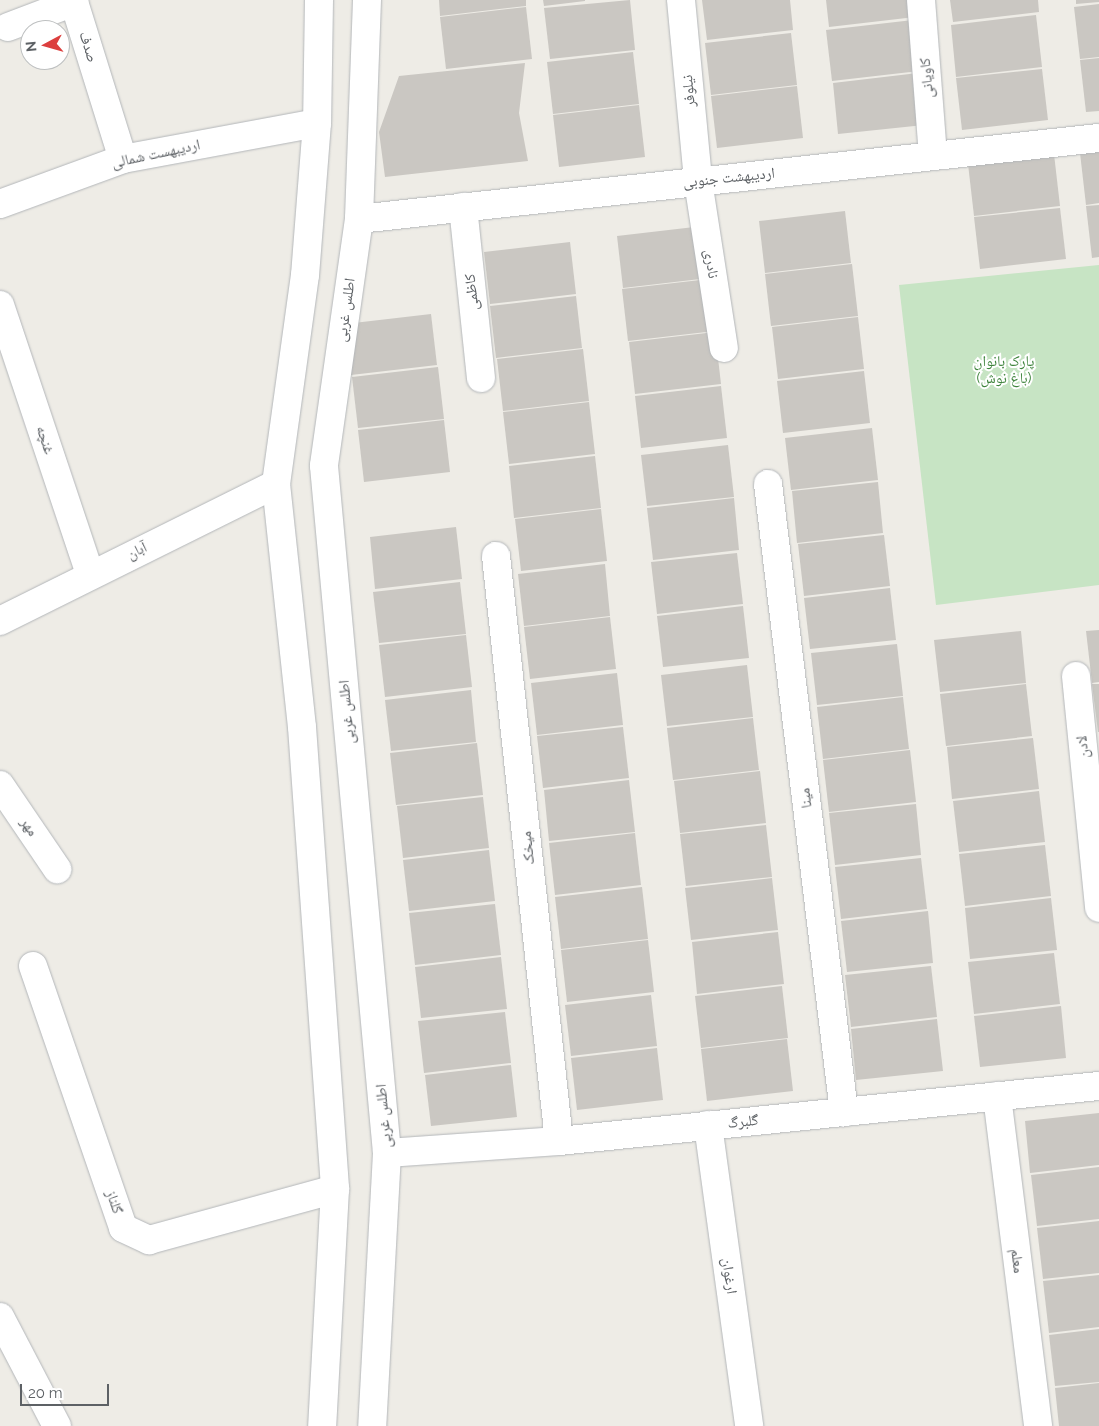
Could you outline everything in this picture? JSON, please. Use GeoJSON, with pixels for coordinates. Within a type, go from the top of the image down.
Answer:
{"type":"FeatureCollection","features":[{"type":"Feature","properties":{"kind":"street"},"geometry":{"type":"LineString","coordinates":[[319,0],[317,123],[305,275],[276,484],[302,727],[335,1188],[322,1426]]}},
{"type":"Feature","properties":{"kind":"street","name":"اطلس غربی"},"geometry":{"type":"LineString","coordinates":[[367,0],[359,219],[324,466],[387,1153],[372,1426]]}},
{"type":"Feature","properties":{"kind":"street","name":"نیلوفر"},"geometry":{"type":"LineString","coordinates":[[681,0],[698,181]]}},
{"type":"Feature","properties":{"kind":"street","name":"کاویانی"},"geometry":{"type":"LineString","coordinates":[[921,0],[934,156]]}},
{"type":"Feature","properties":{"kind":"street","name":"صدف"},"geometry":{"type":"LineString","coordinates":[[8,28],[74,2],[123,159]]}},
{"type":"Feature","properties":{"kind":"street","name":"اردیبهست شمالی"},"geometry":{"type":"LineString","coordinates":[[0,204],[123,159],[317,123]]}},
{"type":"Feature","properties":{"kind":"street","name":"اردیبهشت جنوبی"},"geometry":{"type":"LineString","coordinates":[[359,219],[1099,138]]}},
{"type":"Feature","properties":{"kind":"street","name":"نادری"},"geometry":{"type":"LineString","coordinates":[[698,181],[724,348]]}},
{"type":"Feature","properties":{"kind":"street","name":"کاظمی"},"geometry":{"type":"LineString","coordinates":[[463,207],[481,378]]}},
{"type":"Feature","properties":{"kind":"street","name":"غنچه"},"geometry":{"type":"LineString","coordinates":[[0,305],[90,574]]}},
{"type":"Feature","properties":{"kind":"street","name":"آبان"},"geometry":{"type":"LineString","coordinates":[[0,621],[90,574],[276,484]]}},
{"type":"Feature","properties":{"kind":"street","name":"مینا"},"geometry":{"type":"LineString","coordinates":[[768,484],[844,1112]]}},
{"type":"Feature","properties":{"kind":"street","name":"میخک"},"geometry":{"type":"LineString","coordinates":[[496,556],[559,1141]]}},
{"type":"Feature","properties":{"kind":"street","name":"لادن"},"geometry":{"type":"LineString","coordinates":[[1076,676],[1099,908]]}},
{"type":"Feature","properties":{"kind":"street","name":"مهر"},"geometry":{"type":"LineString","coordinates":[[0,785],[57,870]]}},
{"type":"Feature","properties":{"kind":"street","name":"گلناز"},"geometry":{"type":"LineString","coordinates":[[32,966],[123,1228],[149,1240],[335,1188]]}},
{"type":"Feature","properties":{"kind":"street","name":"گلبرگ"},"geometry":{"type":"LineString","coordinates":[[387,1153],[559,1141],[1099,1086]]}},
{"type":"Feature","properties":{"kind":"street","name":"معلم"},"geometry":{"type":"LineString","coordinates":[[997,1096],[1038,1426]]}},
{"type":"Feature","properties":{"kind":"street","name":"ارغوان"},"geometry":{"type":"LineString","coordinates":[[708,1126],[749,1426]]}},
{"type":"Feature","properties":{"kind":"street"},"geometry":{"type":"LineString","coordinates":[[0,1317],[57,1426]]}},
{"type":"Feature","properties":{"kind":"green space","name":"پارک بانوان (باغ نوش)"},"geometry":{"type":"Polygon","coordinates":[[[1099,265],[1099,585],[936,605],[899,285],[1099,265]]]}},
{"type":"Feature","properties":{"kind":"building"},"geometry":{"type":"Polygon","coordinates":[[[439,0],[526,0],[526,6],[440,16],[439,0]]]}},
{"type":"Feature","properties":{"kind":"building"},"geometry":{"type":"Polygon","coordinates":[[[543,0],[585,0],[585,1],[544,6],[543,0]]]}},
{"type":"Feature","properties":{"kind":"building"},"geometry":{"type":"Polygon","coordinates":[[[630,0],[635,50],[550,59],[544,8],[630,0]]]}},
{"type":"Feature","properties":{"kind":"building"},"geometry":{"type":"Polygon","coordinates":[[[702,0],[790,0],[793,30],[707,40],[702,0]]]}},
{"type":"Feature","properties":{"kind":"building"},"geometry":{"type":"Polygon","coordinates":[[[826,0],[913,0],[915,17],[829,27],[826,0]]]}},
{"type":"Feature","properties":{"kind":"building"},"geometry":{"type":"Polygon","coordinates":[[[950,0],[1038,0],[1039,12],[953,22],[950,0]]]}},
{"type":"Feature","properties":{"kind":"building"},"geometry":{"type":"Polygon","coordinates":[[[1076,0],[1099,0],[1099,2],[1076,4],[1076,0]]]}},
{"type":"Feature","properties":{"kind":"building"},"geometry":{"type":"Polygon","coordinates":[[[1099,4],[1099,57],[1080,59],[1074,7],[1099,4]]]}},
{"type":"Feature","properties":{"kind":"building"},"geometry":{"type":"Polygon","coordinates":[[[526,7],[532,59],[446,69],[440,17],[526,7]]]}},
{"type":"Feature","properties":{"kind":"building"},"geometry":{"type":"Polygon","coordinates":[[[1036,15],[1042,67],[956,77],[951,25],[1036,15]]]}},
{"type":"Feature","properties":{"kind":"building"},"geometry":{"type":"Polygon","coordinates":[[[913,20],[919,71],[832,81],[826,30],[913,20]]]}},
{"type":"Feature","properties":{"kind":"building"},"geometry":{"type":"Polygon","coordinates":[[[791,33],[797,85],[711,95],[705,43],[791,33]]]}},
{"type":"Feature","properties":{"kind":"building"},"geometry":{"type":"Polygon","coordinates":[[[633,52],[639,104],[553,114],[547,62],[633,52]]]}},
{"type":"Feature","properties":{"kind":"building"},"geometry":{"type":"Polygon","coordinates":[[[1099,58],[1099,111],[1086,112],[1080,60],[1099,58]]]}},
{"type":"Feature","properties":{"kind":"building"},"geometry":{"type":"Polygon","coordinates":[[[525,63],[519,113],[528,161],[385,177],[379,132],[399,76],[525,63]]]}},
{"type":"Feature","properties":{"kind":"building"},"geometry":{"type":"Polygon","coordinates":[[[1042,69],[1048,120],[962,130],[956,78],[1042,69]]]}},
{"type":"Feature","properties":{"kind":"building"},"geometry":{"type":"Polygon","coordinates":[[[918,73],[924,125],[838,134],[833,83],[918,73]]]}},
{"type":"Feature","properties":{"kind":"building"},"geometry":{"type":"Polygon","coordinates":[[[797,86],[803,138],[717,148],[711,96],[797,86]]]}},
{"type":"Feature","properties":{"kind":"building"},"geometry":{"type":"Polygon","coordinates":[[[639,105],[645,157],[559,167],[553,115],[639,105]]]}},
{"type":"Feature","properties":{"kind":"building"},"geometry":{"type":"Polygon","coordinates":[[[1099,151],[1099,203],[1086,205],[1080,153],[1099,151]]]}},
{"type":"Feature","properties":{"kind":"building"},"geometry":{"type":"Polygon","coordinates":[[[1054,154],[1060,206],[974,216],[968,164],[1054,154]]]}},
{"type":"Feature","properties":{"kind":"building"},"geometry":{"type":"Polygon","coordinates":[[[1099,205],[1099,257],[1092,258],[1086,206],[1099,205]]]}},
{"type":"Feature","properties":{"kind":"building"},"geometry":{"type":"Polygon","coordinates":[[[1060,208],[1066,259],[980,269],[974,217],[1060,208]]]}},
{"type":"Feature","properties":{"kind":"building"},"geometry":{"type":"Polygon","coordinates":[[[845,211],[851,263],[765,273],[759,221],[845,211]]]}},
{"type":"Feature","properties":{"kind":"building"},"geometry":{"type":"Polygon","coordinates":[[[703,226],[709,278],[623,288],[617,236],[703,226]]]}},
{"type":"Feature","properties":{"kind":"building"},"geometry":{"type":"Polygon","coordinates":[[[570,242],[576,294],[490,304],[484,252],[570,242]]]}},
{"type":"Feature","properties":{"kind":"building"},"geometry":{"type":"Polygon","coordinates":[[[852,264],[858,316],[771,326],[765,274],[852,264]]]}},
{"type":"Feature","properties":{"kind":"building"},"geometry":{"type":"Polygon","coordinates":[[[709,279],[715,331],[628,341],[622,289],[709,279]]]}},
{"type":"Feature","properties":{"kind":"building"},"geometry":{"type":"Polygon","coordinates":[[[576,296],[582,348],[496,358],[490,306],[576,296]]]}},
{"type":"Feature","properties":{"kind":"building"},"geometry":{"type":"Polygon","coordinates":[[[431,314],[437,365],[351,375],[345,324],[431,314]]]}},
{"type":"Feature","properties":{"kind":"building"},"geometry":{"type":"Polygon","coordinates":[[[858,317],[864,369],[778,379],[772,327],[858,317]]]}},
{"type":"Feature","properties":{"kind":"building"},"geometry":{"type":"Polygon","coordinates":[[[715,332],[721,384],[635,394],[629,342],[715,332]]]}},
{"type":"Feature","properties":{"kind":"building"},"geometry":{"type":"Polygon","coordinates":[[[583,349],[589,401],[503,411],[497,359],[583,349]]]}},
{"type":"Feature","properties":{"kind":"building"},"geometry":{"type":"Polygon","coordinates":[[[438,367],[444,419],[358,428],[352,377],[438,367]]]}},
{"type":"Feature","properties":{"kind":"building"},"geometry":{"type":"Polygon","coordinates":[[[864,371],[870,423],[783,433],[777,381],[864,371]]]}},
{"type":"Feature","properties":{"kind":"building"},"geometry":{"type":"Polygon","coordinates":[[[721,386],[727,438],[641,448],[635,396],[721,386]]]}},
{"type":"Feature","properties":{"kind":"building"},"geometry":{"type":"Polygon","coordinates":[[[589,402],[595,454],[509,464],[503,412],[589,402]]]}},
{"type":"Feature","properties":{"kind":"building"},"geometry":{"type":"Polygon","coordinates":[[[444,420],[450,472],[364,482],[358,430],[444,420]]]}},
{"type":"Feature","properties":{"kind":"building"},"geometry":{"type":"Polygon","coordinates":[[[872,428],[878,480],[791,490],[785,438],[872,428]]]}},
{"type":"Feature","properties":{"kind":"building"},"geometry":{"type":"Polygon","coordinates":[[[728,445],[734,497],[647,506],[641,455],[728,445]]]}},
{"type":"Feature","properties":{"kind":"building"},"geometry":{"type":"Polygon","coordinates":[[[595,456],[601,508],[514,518],[509,466],[595,456]]]}},
{"type":"Feature","properties":{"kind":"building"},"geometry":{"type":"Polygon","coordinates":[[[878,482],[883,533],[797,543],[792,491],[878,482]]]}},
{"type":"Feature","properties":{"kind":"building"},"geometry":{"type":"Polygon","coordinates":[[[734,498],[739,550],[653,560],[647,508],[734,498]]]}},
{"type":"Feature","properties":{"kind":"building"},"geometry":{"type":"Polygon","coordinates":[[[601,509],[607,561],[521,571],[515,519],[601,509]]]}},
{"type":"Feature","properties":{"kind":"building"},"geometry":{"type":"Polygon","coordinates":[[[456,527],[462,579],[375,589],[370,537],[456,527]]]}},
{"type":"Feature","properties":{"kind":"building"},"geometry":{"type":"Polygon","coordinates":[[[884,535],[890,586],[804,596],[798,544],[884,535]]]}},
{"type":"Feature","properties":{"kind":"building"},"geometry":{"type":"Polygon","coordinates":[[[737,553],[743,604],[657,614],[651,562],[737,553]]]}},
{"type":"Feature","properties":{"kind":"building"},"geometry":{"type":"Polygon","coordinates":[[[605,564],[610,616],[524,626],[518,574],[605,564]]]}},
{"type":"Feature","properties":{"kind":"building"},"geometry":{"type":"Polygon","coordinates":[[[460,582],[466,634],[379,643],[373,592],[460,582]]]}},
{"type":"Feature","properties":{"kind":"building"},"geometry":{"type":"Polygon","coordinates":[[[890,588],[896,640],[810,649],[804,598],[890,588]]]}},
{"type":"Feature","properties":{"kind":"building"},"geometry":{"type":"Polygon","coordinates":[[[743,606],[749,658],[663,667],[657,616],[743,606]]]}},
{"type":"Feature","properties":{"kind":"building"},"geometry":{"type":"Polygon","coordinates":[[[610,617],[616,669],[530,679],[524,627],[610,617]]]}},
{"type":"Feature","properties":{"kind":"building"},"geometry":{"type":"Polygon","coordinates":[[[1099,630],[1099,682],[1092,683],[1086,631],[1099,630]]]}},
{"type":"Feature","properties":{"kind":"building"},"geometry":{"type":"Polygon","coordinates":[[[1021,631],[1026,683],[940,692],[934,640],[1021,631]]]}},
{"type":"Feature","properties":{"kind":"building"},"geometry":{"type":"Polygon","coordinates":[[[466,635],[472,687],[385,697],[379,645],[466,635]]]}},
{"type":"Feature","properties":{"kind":"building"},"geometry":{"type":"Polygon","coordinates":[[[897,644],[903,696],[817,705],[811,653],[897,644]]]}},
{"type":"Feature","properties":{"kind":"building"},"geometry":{"type":"Polygon","coordinates":[[[747,665],[753,717],[667,726],[661,675],[747,665]]]}},
{"type":"Feature","properties":{"kind":"building"},"geometry":{"type":"Polygon","coordinates":[[[617,673],[623,725],[537,735],[531,683],[617,673]]]}},
{"type":"Feature","properties":{"kind":"building"},"geometry":{"type":"Polygon","coordinates":[[[1026,684],[1032,736],[946,746],[940,694],[1026,684]]]}},
{"type":"Feature","properties":{"kind":"building"},"geometry":{"type":"Polygon","coordinates":[[[1092,684],[1099,684],[1099,732],[1098,732],[1092,684]]]}},
{"type":"Feature","properties":{"kind":"building"},"geometry":{"type":"Polygon","coordinates":[[[471,690],[476,742],[391,751],[385,700],[471,690]]]}},
{"type":"Feature","properties":{"kind":"building"},"geometry":{"type":"Polygon","coordinates":[[[903,697],[909,749],[823,759],[817,707],[903,697]]]}},
{"type":"Feature","properties":{"kind":"building"},"geometry":{"type":"Polygon","coordinates":[[[753,718],[759,770],[673,780],[667,728],[753,718]]]}},
{"type":"Feature","properties":{"kind":"building"},"geometry":{"type":"Polygon","coordinates":[[[623,727],[629,778],[543,788],[537,736],[623,727]]]}},
{"type":"Feature","properties":{"kind":"building"},"geometry":{"type":"Polygon","coordinates":[[[1033,738],[1039,789],[952,799],[947,747],[1033,738]]]}},
{"type":"Feature","properties":{"kind":"building"},"geometry":{"type":"Polygon","coordinates":[[[477,743],[483,795],[396,805],[390,753],[477,743]]]}},
{"type":"Feature","properties":{"kind":"building"},"geometry":{"type":"Polygon","coordinates":[[[910,750],[916,802],[829,812],[823,760],[910,750]]]}},
{"type":"Feature","properties":{"kind":"building"},"geometry":{"type":"Polygon","coordinates":[[[760,771],[766,823],[680,833],[674,781],[760,771]]]}},
{"type":"Feature","properties":{"kind":"building"},"geometry":{"type":"Polygon","coordinates":[[[629,780],[635,832],[549,841],[544,790],[629,780]]]}},
{"type":"Feature","properties":{"kind":"building"},"geometry":{"type":"Polygon","coordinates":[[[1039,791],[1045,842],[959,852],[953,801],[1039,791]]]}},
{"type":"Feature","properties":{"kind":"building"},"geometry":{"type":"Polygon","coordinates":[[[483,797],[489,848],[403,858],[397,806],[483,797]]]}},
{"type":"Feature","properties":{"kind":"building"},"geometry":{"type":"Polygon","coordinates":[[[916,804],[921,855],[835,865],[829,813],[916,804]]]}},
{"type":"Feature","properties":{"kind":"building"},"geometry":{"type":"Polygon","coordinates":[[[766,825],[772,877],[686,886],[680,834],[766,825]]]}},
{"type":"Feature","properties":{"kind":"building"},"geometry":{"type":"Polygon","coordinates":[[[635,833],[641,885],[555,895],[549,843],[635,833]]]}},
{"type":"Feature","properties":{"kind":"building"},"geometry":{"type":"Polygon","coordinates":[[[1045,845],[1051,896],[965,906],[959,854],[1045,845]]]}},
{"type":"Feature","properties":{"kind":"building"},"geometry":{"type":"Polygon","coordinates":[[[489,850],[495,901],[409,911],[403,860],[489,850]]]}},
{"type":"Feature","properties":{"kind":"building"},"geometry":{"type":"Polygon","coordinates":[[[921,858],[927,909],[841,919],[835,867],[921,858]]]}},
{"type":"Feature","properties":{"kind":"building"},"geometry":{"type":"Polygon","coordinates":[[[772,878],[778,930],[691,940],[685,888],[772,878]]]}},
{"type":"Feature","properties":{"kind":"building"},"geometry":{"type":"Polygon","coordinates":[[[642,887],[648,939],[561,949],[555,897],[642,887]]]}},
{"type":"Feature","properties":{"kind":"building"},"geometry":{"type":"Polygon","coordinates":[[[1051,898],[1057,950],[970,959],[965,908],[1051,898]]]}},
{"type":"Feature","properties":{"kind":"building"},"geometry":{"type":"Polygon","coordinates":[[[495,904],[501,955],[415,965],[409,913],[495,904]]]}},
{"type":"Feature","properties":{"kind":"building"},"geometry":{"type":"Polygon","coordinates":[[[928,911],[933,963],[847,972],[841,921],[928,911]]]}},
{"type":"Feature","properties":{"kind":"building"},"geometry":{"type":"Polygon","coordinates":[[[778,932],[784,984],[697,994],[692,942],[778,932]]]}},
{"type":"Feature","properties":{"kind":"building"},"geometry":{"type":"Polygon","coordinates":[[[648,940],[654,992],[567,1002],[561,950],[648,940]]]}},
{"type":"Feature","properties":{"kind":"building"},"geometry":{"type":"Polygon","coordinates":[[[1054,953],[1060,1004],[974,1014],[968,962],[1054,953]]]}},
{"type":"Feature","properties":{"kind":"building"},"geometry":{"type":"Polygon","coordinates":[[[501,957],[507,1009],[421,1018],[415,967],[501,957]]]}},
{"type":"Feature","properties":{"kind":"building"},"geometry":{"type":"Polygon","coordinates":[[[931,966],[937,1017],[851,1027],[845,975],[931,966]]]}},
{"type":"Feature","properties":{"kind":"building"},"geometry":{"type":"Polygon","coordinates":[[[782,986],[788,1038],[701,1048],[695,996],[782,986]]]}},
{"type":"Feature","properties":{"kind":"building"},"geometry":{"type":"Polygon","coordinates":[[[651,995],[657,1046],[571,1056],[565,1005],[651,995]]]}},
{"type":"Feature","properties":{"kind":"building"},"geometry":{"type":"Polygon","coordinates":[[[1061,1006],[1066,1058],[980,1067],[974,1016],[1061,1006]]]}},
{"type":"Feature","properties":{"kind":"building"},"geometry":{"type":"Polygon","coordinates":[[[505,1012],[511,1063],[424,1073],[418,1021],[505,1012]]]}},
{"type":"Feature","properties":{"kind":"building"},"geometry":{"type":"Polygon","coordinates":[[[937,1019],[943,1071],[856,1080],[851,1029],[937,1019]]]}},
{"type":"Feature","properties":{"kind":"building"},"geometry":{"type":"Polygon","coordinates":[[[787,1039],[793,1091],[707,1101],[701,1049],[787,1039]]]}},
{"type":"Feature","properties":{"kind":"building"},"geometry":{"type":"Polygon","coordinates":[[[657,1048],[663,1100],[577,1110],[571,1058],[657,1048]]]}},
{"type":"Feature","properties":{"kind":"building"},"geometry":{"type":"Polygon","coordinates":[[[511,1065],[517,1117],[431,1126],[425,1075],[511,1065]]]}},
{"type":"Feature","properties":{"kind":"building"},"geometry":{"type":"Polygon","coordinates":[[[1099,1113],[1099,1165],[1030,1173],[1025,1121],[1099,1113]]]}},
{"type":"Feature","properties":{"kind":"building"},"geometry":{"type":"Polygon","coordinates":[[[1099,1167],[1099,1219],[1037,1226],[1031,1175],[1099,1167]]]}},
{"type":"Feature","properties":{"kind":"building"},"geometry":{"type":"Polygon","coordinates":[[[1099,1221],[1099,1273],[1043,1279],[1037,1228],[1099,1221]]]}},
{"type":"Feature","properties":{"kind":"building"},"geometry":{"type":"Polygon","coordinates":[[[1099,1275],[1099,1327],[1049,1333],[1043,1281],[1099,1275]]]}},
{"type":"Feature","properties":{"kind":"building"},"geometry":{"type":"Polygon","coordinates":[[[1099,1329],[1099,1382],[1055,1386],[1049,1335],[1099,1329]]]}},
{"type":"Feature","properties":{"kind":"building"},"geometry":{"type":"Polygon","coordinates":[[[1099,1383],[1099,1426],[1059,1426],[1055,1388],[1099,1383]]]}}]}
